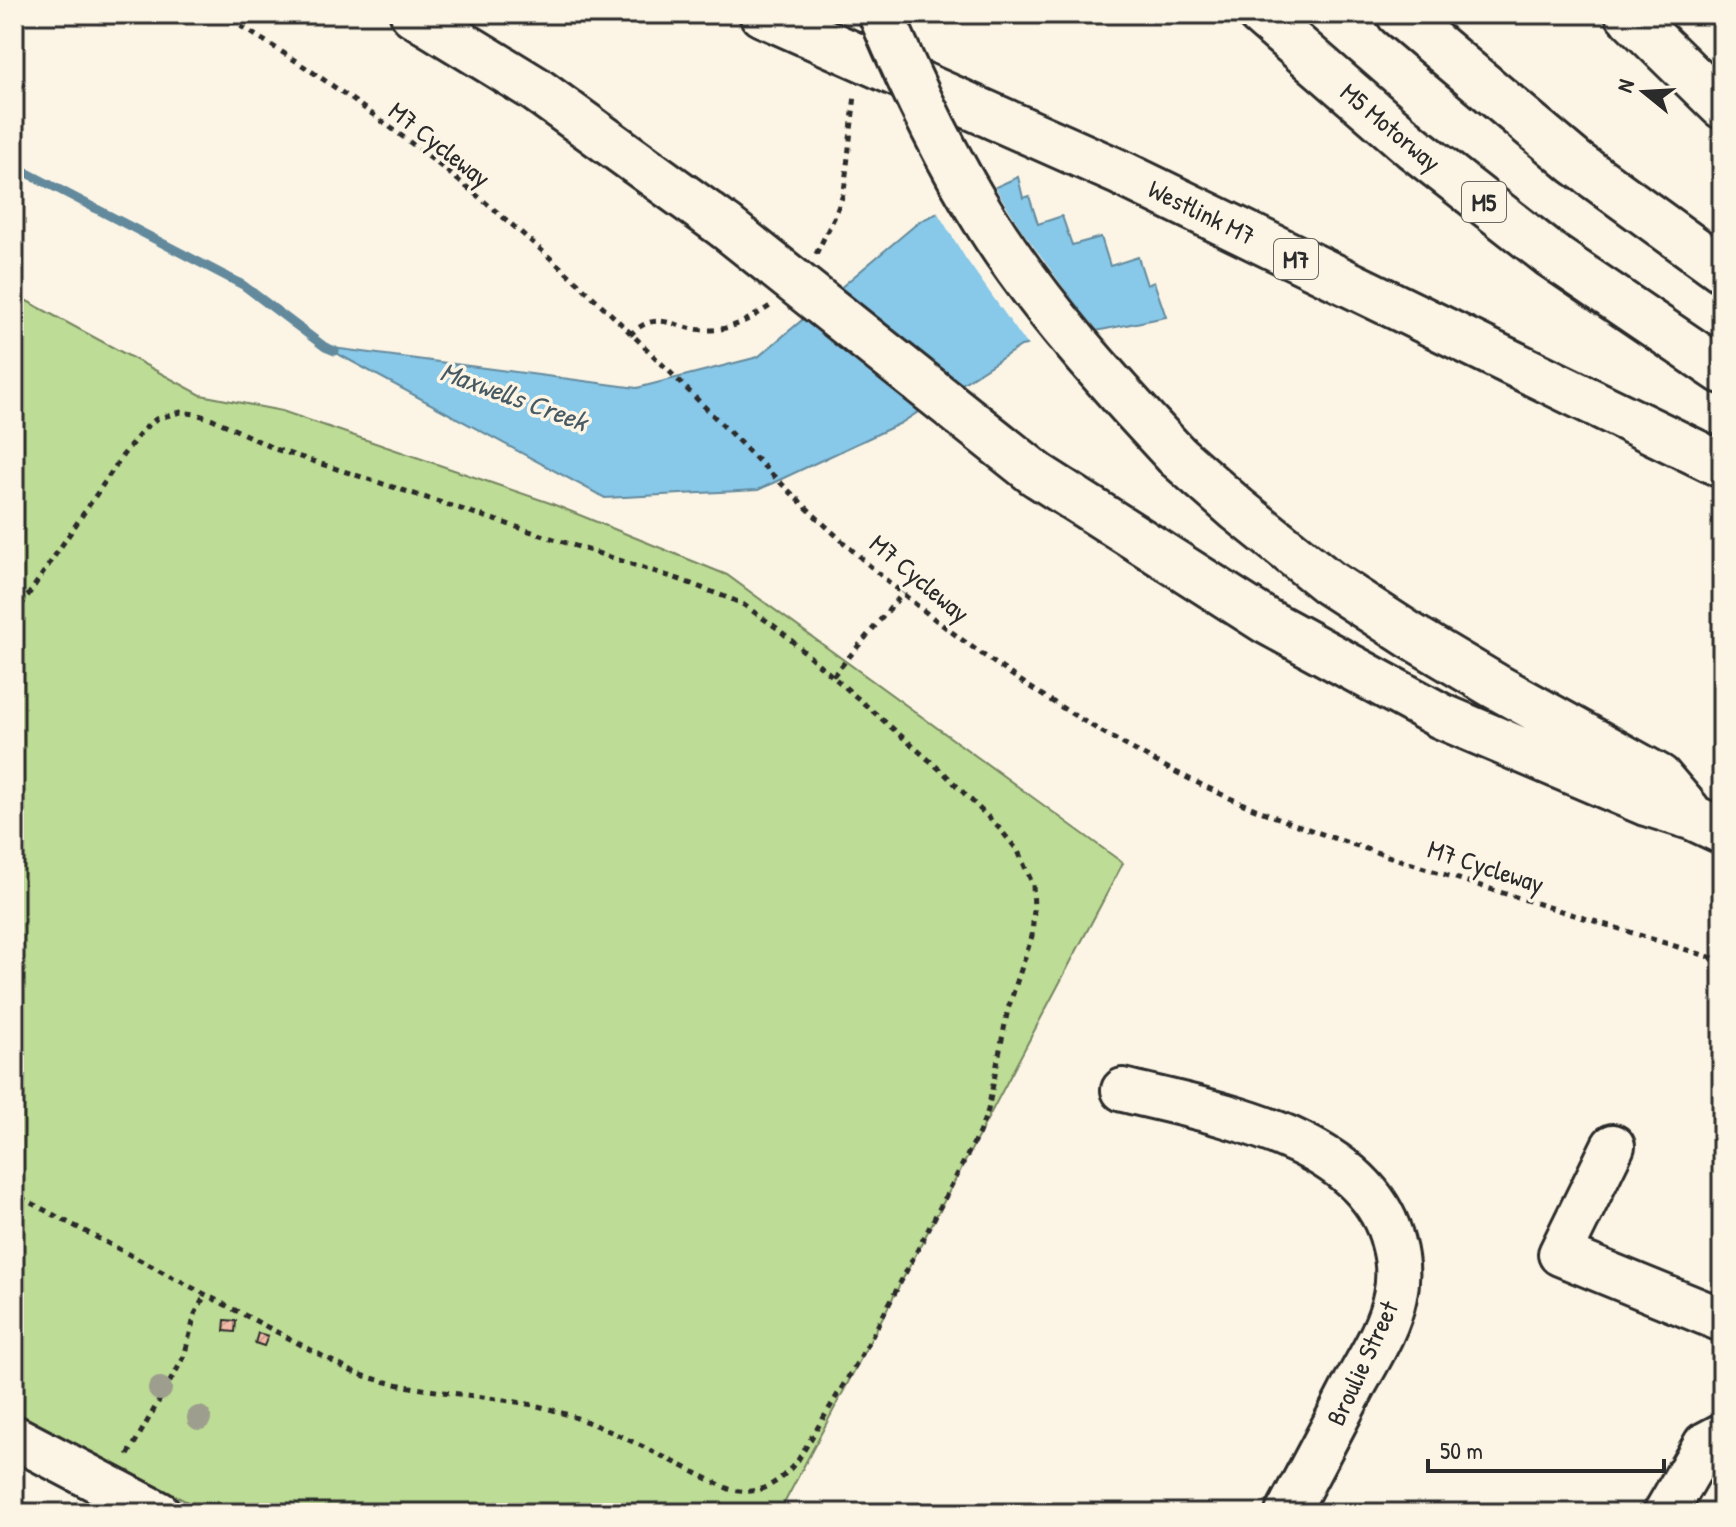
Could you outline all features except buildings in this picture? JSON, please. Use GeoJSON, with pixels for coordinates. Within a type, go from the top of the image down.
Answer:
{"type":"FeatureCollection","features":[{"type":"Feature","properties":{"kind":"highway"},"geometry":{"type":"LineString","coordinates":[[413,14],[534,88],[726,227],[1036,474],[1171,563],[1266,621],[1441,716],[1646,803],[1708,825]]}},
{"type":"Feature","properties":{"kind":"highway","name":"Westlink M7"},"geometry":{"type":"LineString","coordinates":[[762,14],[1121,173],[1722,465]]}},
{"type":"Feature","properties":{"kind":"highway"},"geometry":{"type":"LineString","coordinates":[[881,14],[918,97],[986,222],[1058,322],[1177,456],[1328,582],[1495,686],[1659,777],[1708,825]]}},
{"type":"Feature","properties":{"kind":"highway","name":"M5 Motorway"},"geometry":{"type":"LineString","coordinates":[[1260,14],[1413,147],[1551,255],[1722,371]]}},
{"type":"Feature","properties":{"kind":"highway"},"geometry":{"type":"LineString","coordinates":[[1399,14],[1576,163],[1722,269]]}},
{"type":"Feature","properties":{"kind":"highway"},"geometry":{"type":"LineString","coordinates":[[1628,14],[1722,106]]}},
{"type":"Feature","properties":{"kind":"street","name":"Broulie Street"},"geometry":{"type":"LineString","coordinates":[[1123,1090],[1239,1119],[1277,1132],[1318,1152],[1349,1175],[1376,1201],[1391,1232],[1398,1264],[1395,1297],[1386,1322],[1287,1513]]}},
{"type":"Feature","properties":{"kind":"street"},"geometry":{"type":"LineString","coordinates":[[1613,1146],[1560,1254],[1722,1320]]}},
{"type":"Feature","properties":{"kind":"street"},"geometry":{"type":"LineString","coordinates":[[14,1437],[159,1513]]}},
{"type":"Feature","properties":{"kind":"street"},"geometry":{"type":"LineString","coordinates":[[1665,1513],[1714,1440]]}},
{"type":"Feature","properties":{"kind":"path","name":"M7 Cycleway"},"geometry":{"type":"LineString","coordinates":[[220,14],[266,40],[409,142],[548,256],[818,517],[903,593],[1044,697],[1136,751],[1234,800],[1465,882],[1722,961]]}},
{"type":"Feature","properties":{"kind":"path"},"geometry":{"type":"LineString","coordinates":[[14,616],[89,502],[130,446],[156,419],[181,412],[213,419],[275,449],[718,592],[741,603],[777,628],[833,676],[945,774],[1000,829],[1026,866],[1033,885],[1034,909],[1032,936],[1008,1009],[988,1110],[979,1133],[867,1346],[798,1460],[770,1487],[743,1493],[729,1489],[595,1427],[535,1406],[378,1381],[329,1360],[14,1194]]}},
{"type":"Feature","properties":{"kind":"path"},"geometry":{"type":"LineString","coordinates":[[833,676],[903,593]]}},
{"type":"Feature","properties":{"kind":"path"},"geometry":{"type":"LineString","coordinates":[[110,1487],[184,1357],[195,1314],[205,1295]]}},
{"type":"Feature","properties":{"kind":"green space"},"geometry":{"type":"Polygon","coordinates":[[[14,294],[201,395],[282,411],[550,503],[727,575],[1123,863],[779,1513],[208,1513],[14,1411],[14,294]]]}},
{"type":"Feature","properties":{"kind":"water"},"geometry":{"type":"Polygon","coordinates":[[[1018,177],[1023,198],[1029,196],[1038,224],[1062,216],[1072,245],[1101,237],[1110,266],[1138,257],[1147,285],[1154,282],[1166,317],[1021,346],[901,423],[758,490],[605,498],[325,347],[637,388],[758,357],[920,221],[1018,177]]]}},
{"type":"Feature","properties":{"kind":"pier"},"geometry":{"type":"Polygon","coordinates":[[[993,184],[1021,229],[1101,334],[1031,348],[1022,338],[966,259],[936,210],[993,184]]]}},
{"type":"Feature","properties":{"kind":"waterway","name":"Maxwells Creek"},"geometry":{"type":"LineString","coordinates":[[14,166],[243,285],[325,347],[335,351]]}}]}
